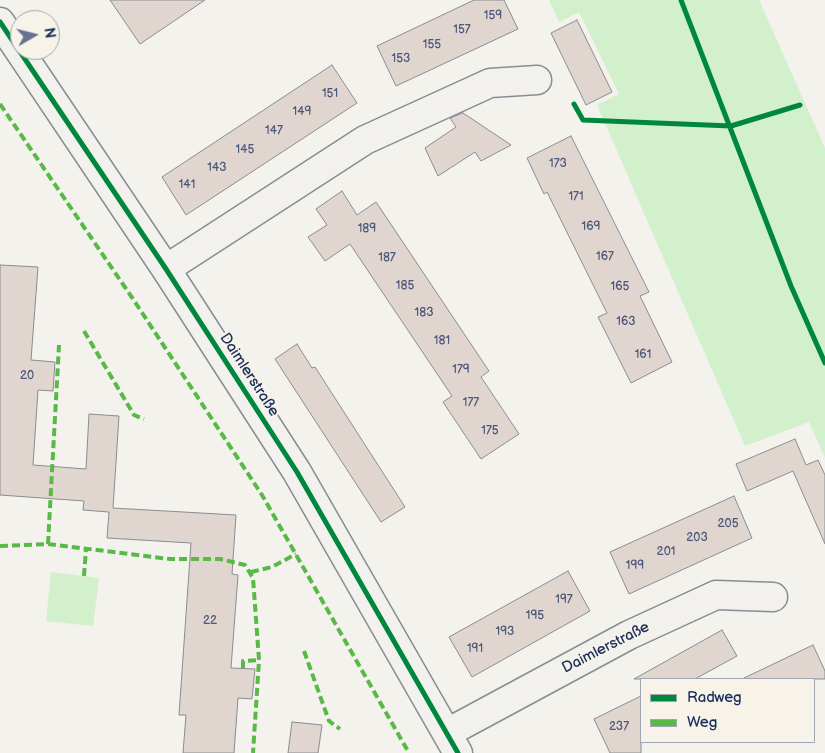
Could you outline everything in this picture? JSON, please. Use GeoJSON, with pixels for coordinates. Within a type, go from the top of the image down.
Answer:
{"type":"FeatureCollection","features":[{"type":"Feature","properties":{"kind":"street","name":"Daimlerstraße"},"geometry":{"type":"LineString","coordinates":[[0,22],[166,269],[297,472],[452,743],[628,635],[716,595],[773,597]]}},
{"type":"Feature","properties":{"kind":"street"},"geometry":{"type":"LineString","coordinates":[[166,269],[365,140],[490,83],[537,80]]}},
{"type":"Feature","properties":{"kind":"green space"},"geometry":{"type":"Polygon","coordinates":[[[549,0],[759,0],[825,148],[825,458],[809,422],[745,446],[597,105],[619,94],[579,12],[559,22],[549,0]]]}},
{"type":"Feature","properties":{"kind":"green space"},"geometry":{"type":"Polygon","coordinates":[[[51,572],[99,578],[93,626],[46,621],[51,572]]]}},
{"type":"Feature","properties":{"kind":"building"},"geometry":{"type":"Polygon","coordinates":[[[110,0],[205,0],[140,44],[110,0]]]}},
{"type":"Feature","properties":{"kind":"building"},"geometry":{"type":"Polygon","coordinates":[[[474,0],[504,0],[518,29],[396,86],[377,46],[474,0]]]}},
{"type":"Feature","properties":{"kind":"building"},"geometry":{"type":"Polygon","coordinates":[[[577,20],[612,92],[586,105],[551,33],[577,20]]]}},
{"type":"Feature","properties":{"kind":"building"},"geometry":{"type":"Polygon","coordinates":[[[332,65],[357,103],[186,215],[162,177],[332,65]]]}},
{"type":"Feature","properties":{"kind":"building"},"geometry":{"type":"Polygon","coordinates":[[[463,113],[511,145],[481,161],[475,152],[438,176],[425,148],[456,127],[450,118],[463,113]]]}},
{"type":"Feature","properties":{"kind":"building"},"geometry":{"type":"Polygon","coordinates":[[[571,136],[649,292],[640,296],[672,362],[631,383],[598,317],[607,313],[547,192],[544,194],[527,158],[571,136]]]}},
{"type":"Feature","properties":{"kind":"building"},"geometry":{"type":"Polygon","coordinates":[[[342,191],[357,215],[376,202],[489,371],[481,377],[519,434],[481,459],[443,402],[452,396],[350,244],[325,261],[308,237],[327,225],[316,209],[342,191]]]}},
{"type":"Feature","properties":{"kind":"building"},"geometry":{"type":"Polygon","coordinates":[[[0,265],[38,267],[31,360],[55,362],[53,391],[38,390],[33,465],[86,469],[89,414],[119,416],[113,508],[236,515],[232,574],[238,575],[231,668],[255,669],[252,699],[238,698],[234,753],[183,753],[186,715],[179,715],[191,543],[107,538],[109,512],[83,510],[84,501],[0,495],[0,265]]]}},
{"type":"Feature","properties":{"kind":"building"},"geometry":{"type":"Polygon","coordinates":[[[297,344],[312,368],[315,367],[405,507],[381,522],[275,359],[297,344]]]}},
{"type":"Feature","properties":{"kind":"building"},"geometry":{"type":"Polygon","coordinates":[[[795,439],[806,465],[818,460],[825,475],[825,544],[793,471],[747,491],[736,464],[795,439]]]}},
{"type":"Feature","properties":{"kind":"building"},"geometry":{"type":"Polygon","coordinates":[[[734,496],[752,538],[629,594],[610,552],[734,496]]]}},
{"type":"Feature","properties":{"kind":"building"},"geometry":{"type":"Polygon","coordinates":[[[568,571],[590,611],[472,677],[449,637],[568,571]]]}},
{"type":"Feature","properties":{"kind":"building"},"geometry":{"type":"Polygon","coordinates":[[[722,630],[737,656],[697,678],[634,679],[722,630]]]}},
{"type":"Feature","properties":{"kind":"building"},"geometry":{"type":"Polygon","coordinates":[[[813,645],[825,671],[825,679],[744,678],[813,645]]]}},
{"type":"Feature","properties":{"kind":"building"},"geometry":{"type":"Polygon","coordinates":[[[640,696],[641,753],[610,753],[594,719],[640,696]]]}},
{"type":"Feature","properties":{"kind":"building"},"geometry":{"type":"Polygon","coordinates":[[[292,722],[322,725],[318,753],[288,753],[292,722]]]}},
{"type":"Feature","properties":{"kind":"marked path"},"geometry":{"type":"LineString","coordinates":[[0,104],[133,299],[262,495],[409,753]]}},
{"type":"Feature","properties":{"kind":"marked path"},"geometry":{"type":"LineString","coordinates":[[84,331],[134,415],[144,419]]}},
{"type":"Feature","properties":{"kind":"marked path"},"geometry":{"type":"LineString","coordinates":[[48,544],[59,345]]}},
{"type":"Feature","properties":{"kind":"marked path"},"geometry":{"type":"LineString","coordinates":[[0,546],[48,544],[170,559],[220,559],[245,565],[253,578],[259,660],[253,753]]}},
{"type":"Feature","properties":{"kind":"marked path"},"geometry":{"type":"LineString","coordinates":[[84,576],[86,549]]}},
{"type":"Feature","properties":{"kind":"marked path"},"geometry":{"type":"LineString","coordinates":[[251,572],[272,567],[296,554]]}},
{"type":"Feature","properties":{"kind":"marked path"},"geometry":{"type":"LineString","coordinates":[[304,651],[329,721],[340,729]]}},
{"type":"Feature","properties":{"kind":"marked path"},"geometry":{"type":"LineString","coordinates":[[243,668],[243,661],[259,660]]}},
{"type":"Feature","properties":{"kind":"cycle path"},"geometry":{"type":"LineString","coordinates":[[681,0],[791,286],[825,363]]}},
{"type":"Feature","properties":{"kind":"cycle path"},"geometry":{"type":"LineString","coordinates":[[0,22],[166,269],[297,472],[458,753]]}},
{"type":"Feature","properties":{"kind":"cycle path"},"geometry":{"type":"LineString","coordinates":[[574,104],[583,120],[731,126],[800,105]]}}]}
